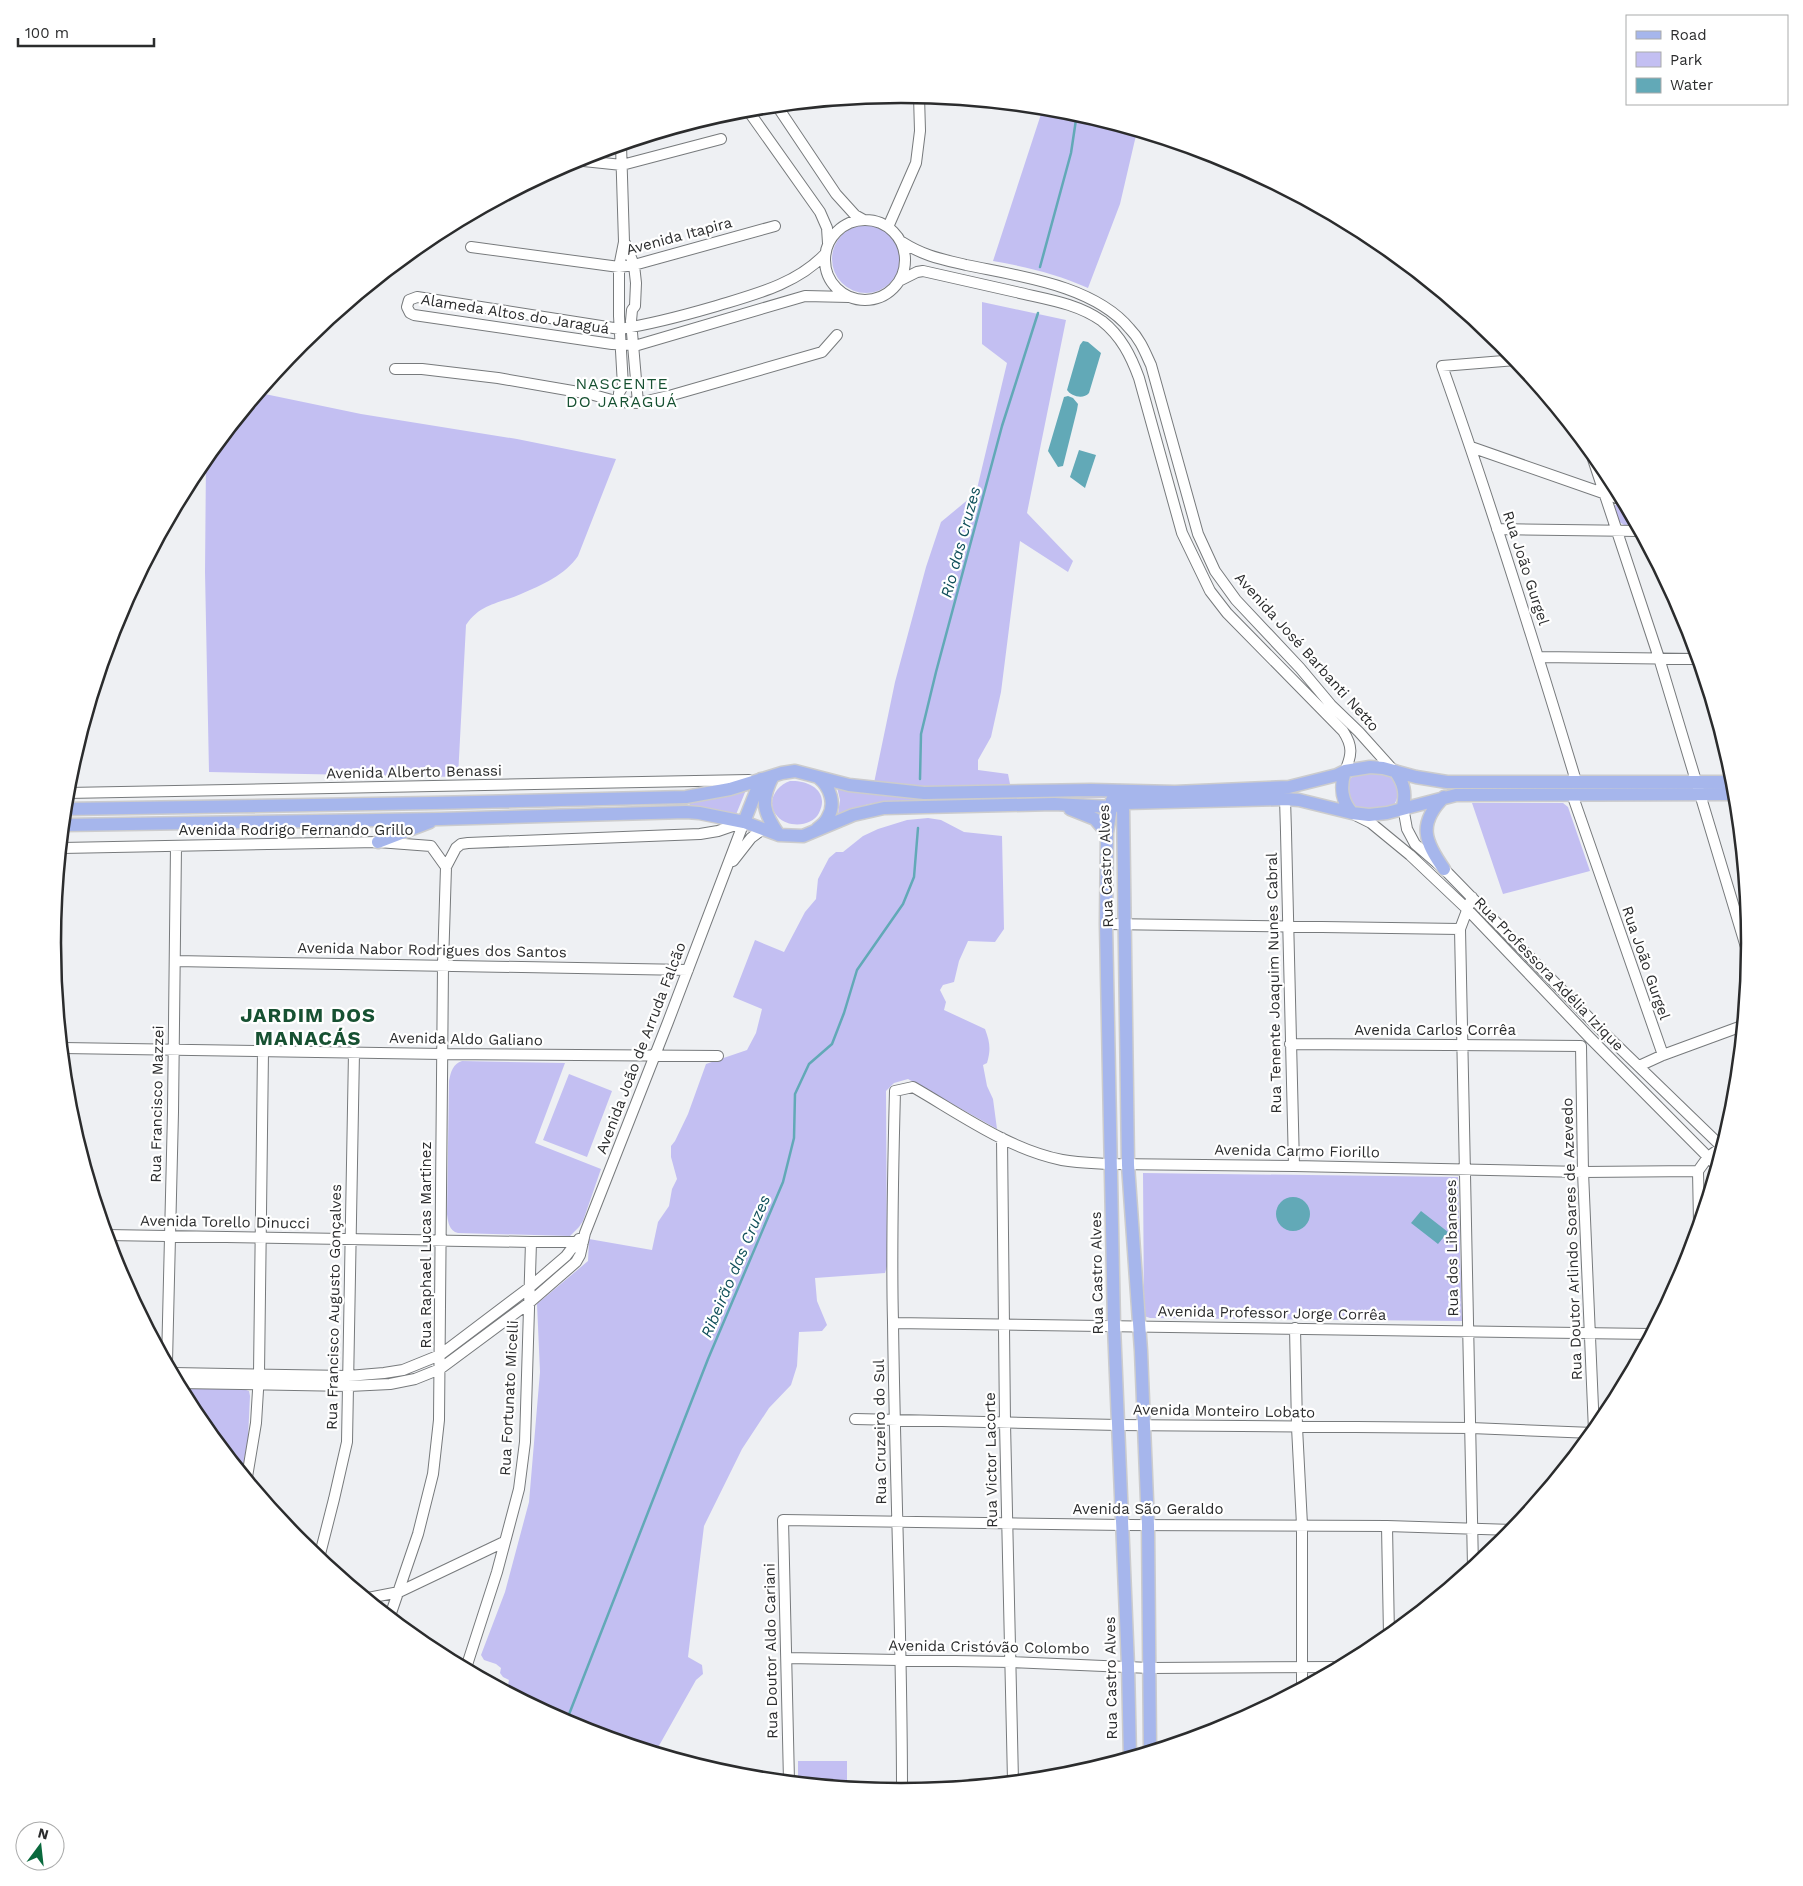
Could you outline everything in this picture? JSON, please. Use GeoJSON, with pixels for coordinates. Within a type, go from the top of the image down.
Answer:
{"type":"FeatureCollection","features":[{"type":"Feature","properties":{"kind":"main road"},"geometry":{"type":"LineString","coordinates":[[72,809],[432,804],[686,797],[730,789],[795,771],[865,788],[924,793],[1091,790],[1175,792],[1289,787],[1337,775],[1345,771],[1370,767],[1447,782],[1576,782],[1698,788],[1728,793]]}},
{"type":"Feature","properties":{"kind":"main road"},"geometry":{"type":"LineString","coordinates":[[1345,771],[1341,789],[1343,798],[1352,813]]}},
{"type":"Feature","properties":{"kind":"main road"},"geometry":{"type":"LineString","coordinates":[[1395,771],[1401,779],[1404,788],[1404,808]]}},
{"type":"Feature","properties":{"kind":"main road"},"geometry":{"type":"LineString","coordinates":[[744,822],[767,778]]}},
{"type":"Feature","properties":{"kind":"main road"},"geometry":{"type":"LineString","coordinates":[[767,778],[764,799],[765,809],[770,822],[779,835]]}},
{"type":"Feature","properties":{"kind":"main road"},"geometry":{"type":"LineString","coordinates":[[814,833],[829,817],[832,803],[827,785],[819,778]]}},
{"type":"Feature","properties":{"kind":"main road"},"geometry":{"type":"LineString","coordinates":[[69,825],[440,819],[686,812],[744,822],[779,835],[803,836],[853,815],[884,808],[1057,804],[1117,805],[1285,799],[1299,800],[1352,813],[1369,815],[1387,813],[1456,795],[1572,794],[1698,788],[1727,783]]}},
{"type":"Feature","properties":{"kind":"main road","name":"Rua Castro Alves"},"geometry":{"type":"LineString","coordinates":[[1115,790],[1124,883],[1128,1165],[1139,1327],[1148,1525],[1150,1746]]}},
{"type":"Feature","properties":{"kind":"main road"},"geometry":{"type":"LineString","coordinates":[[1444,797],[1435,806],[1426,828],[1429,846],[1444,869]]}},
{"type":"Feature","properties":{"kind":"main road"},"geometry":{"type":"LineString","coordinates":[[1057,804],[1095,819],[1107,833]]}},
{"type":"Feature","properties":{"kind":"main road","name":"Rua Castro Alves"},"geometry":{"type":"LineString","coordinates":[[1117,805],[1107,833],[1106,924],[1114,1326],[1123,1525],[1130,1752]]}},
{"type":"Feature","properties":{"kind":"main road"},"geometry":{"type":"LineString","coordinates":[[378,842],[440,819]]}},
{"type":"Feature","properties":{"kind":"main road"},"geometry":{"type":"LineString","coordinates":[[1106,883],[1124,883]]}},
{"type":"Feature","properties":{"kind":"street"},"geometry":{"type":"LineString","coordinates":[[888,227],[916,163],[920,131],[919,104]]}},
{"type":"Feature","properties":{"kind":"street"},"geometry":{"type":"LineString","coordinates":[[781,112],[836,194],[855,215],[864,220]]}},
{"type":"Feature","properties":{"kind":"street"},"geometry":{"type":"LineString","coordinates":[[752,117],[820,212],[827,228],[828,243]]}},
{"type":"Feature","properties":{"kind":"street"},"geometry":{"type":"LineString","coordinates":[[593,162],[622,165],[721,139]]}},
{"type":"Feature","properties":{"kind":"street"},"geometry":{"type":"LineString","coordinates":[[621,151],[624,242],[619,267],[626,328],[633,345],[638,403]]}},
{"type":"Feature","properties":{"kind":"street"},"geometry":{"type":"LineString","coordinates":[[864,220],[876,221],[888,227],[902,242],[906,255],[905,268],[901,280],[894,289],[875,299],[864,300],[849,297],[838,290],[830,280],[825,267],[825,254],[828,243],[834,234],[843,226],[864,220]]}},
{"type":"Feature","properties":{"kind":"street","name":"Avenida Itapira"},"geometry":{"type":"LineString","coordinates":[[470,247],[634,269],[775,226]]}},
{"type":"Feature","properties":{"kind":"street"},"geometry":{"type":"LineString","coordinates":[[619,397],[616,386],[614,356],[621,347],[632,310],[635,306],[636,283],[634,269],[624,242]]}},
{"type":"Feature","properties":{"kind":"street","name":"Avenida José Barbanti Netto"},"geometry":{"type":"LineString","coordinates":[[902,242],[918,252],[937,259],[1032,280],[1080,294],[1108,310],[1130,328],[1142,346],[1151,365],[1198,534],[1215,570],[1236,600],[1300,668],[1331,705],[1395,771]]}},
{"type":"Feature","properties":{"kind":"street","name":"Alameda Altos do Jaraguá"},"geometry":{"type":"LineString","coordinates":[[825,254],[815,265],[769,290],[652,324],[626,328],[417,297],[409,300],[406,307],[414,315],[621,347],[638,345],[805,296],[849,297]]}},
{"type":"Feature","properties":{"kind":"street"},"geometry":{"type":"LineString","coordinates":[[901,280],[923,271],[1050,300],[1080,309],[1102,322],[1119,338],[1131,357],[1139,378],[1182,533],[1208,586],[1228,613],[1343,731],[1349,741],[1350,749],[1345,771]]}},
{"type":"Feature","properties":{"kind":"street"},"geometry":{"type":"LineString","coordinates":[[395,370],[422,369],[498,378],[590,394],[619,397],[638,403],[669,396],[822,352],[837,335]]}},
{"type":"Feature","properties":{"kind":"street","name":"Rua João Gurgel"},"geometry":{"type":"LineString","coordinates":[[1507,361],[1442,366],[1471,447],[1576,782]]}},
{"type":"Feature","properties":{"kind":"street"},"geometry":{"type":"LineString","coordinates":[[1471,447],[1612,496]]}},
{"type":"Feature","properties":{"kind":"street"},"geometry":{"type":"LineString","coordinates":[[1598,473],[1659,658],[1742,933]]}},
{"type":"Feature","properties":{"kind":"street"},"geometry":{"type":"LineString","coordinates":[[1497,529],[1633,531]]}},
{"type":"Feature","properties":{"kind":"street"},"geometry":{"type":"LineString","coordinates":[[1538,657],[1692,659]]}},
{"type":"Feature","properties":{"kind":"street","name":"Avenida Alberto Benassi"},"geometry":{"type":"LineString","coordinates":[[75,793],[767,778]]}},
{"type":"Feature","properties":{"kind":"street","name":"Rua João Gurgel"},"geometry":{"type":"LineString","coordinates":[[1572,794],[1663,1055]]}},
{"type":"Feature","properties":{"kind":"street","name":"Rua Tenente Joaquim Nunes Cabral"},"geometry":{"type":"LineString","coordinates":[[1285,799],[1294,1166]]}},
{"type":"Feature","properties":{"kind":"street","name":"Rua Professora Adélia Izique"},"geometry":{"type":"LineString","coordinates":[[1404,808],[1407,829],[1415,844],[1444,869],[1600,1029],[1717,1142]]}},
{"type":"Feature","properties":{"kind":"street","name":"Rua Professora Adélia Izique"},"geometry":{"type":"LineString","coordinates":[[1352,813],[1372,823],[1410,855],[1467,909],[1590,1038],[1713,1162]]}},
{"type":"Feature","properties":{"kind":"street"},"geometry":{"type":"LineString","coordinates":[[446,867],[456,848],[461,844],[700,834],[718,831],[744,822]]}},
{"type":"Feature","properties":{"kind":"street","name":"Avenida João de Arruda Falcão"},"geometry":{"type":"LineString","coordinates":[[348,1381],[390,1384],[415,1379],[440,1369],[529,1303],[576,1262],[581,1239],[655,1056],[744,822]]}},
{"type":"Feature","properties":{"kind":"street","name":"Avenida João de Arruda Falcão"},"geometry":{"type":"LineString","coordinates":[[724,874],[751,838],[763,829]]}},
{"type":"Feature","properties":{"kind":"street","name":"Avenida Rodrigo Fernando Grillo"},"geometry":{"type":"LineString","coordinates":[[67,848],[378,842],[432,846],[446,867]]}},
{"type":"Feature","properties":{"kind":"street","name":"Rua Francisco Mazzei"},"geometry":{"type":"LineString","coordinates":[[167,1350],[176,846]]}},
{"type":"Feature","properties":{"kind":"street","name":"Rua Raphael Lucas Martinez"},"geometry":{"type":"LineString","coordinates":[[392,1611],[418,1534],[433,1474],[439,1420],[443,965],[446,867]]}},
{"type":"Feature","properties":{"kind":"street"},"geometry":{"type":"LineString","coordinates":[[1106,924],[1460,928],[1472,897]]}},
{"type":"Feature","properties":{"kind":"street","name":"Rua dos Libaneses"},"geometry":{"type":"LineString","coordinates":[[1460,928],[1473,1559]]}},
{"type":"Feature","properties":{"kind":"street","name":"Avenida Nabor Rodrigues dos Santos"},"geometry":{"type":"LineString","coordinates":[[175,962],[688,970]]}},
{"type":"Feature","properties":{"kind":"street"},"geometry":{"type":"LineString","coordinates":[[1639,1066],[1663,1055],[1737,1028]]}},
{"type":"Feature","properties":{"kind":"street"},"geometry":{"type":"LineString","coordinates":[[1581,1046],[1600,1029]]}},
{"type":"Feature","properties":{"kind":"street","name":"Avenida Carlos Corrêa"},"geometry":{"type":"LineString","coordinates":[[1290,1044],[1581,1046]]}},
{"type":"Feature","properties":{"kind":"street","name":"Rua Doutor Arlindo Soares de Azevedo"},"geometry":{"type":"LineString","coordinates":[[1581,1046],[1582,1172],[1593,1419]]}},
{"type":"Feature","properties":{"kind":"street","name":"Avenida Aldo Galiano"},"geometry":{"type":"LineString","coordinates":[[68,1048],[718,1056]]}},
{"type":"Feature","properties":{"kind":"street"},"geometry":{"type":"LineString","coordinates":[[248,1471],[256,1424],[258,1379],[263,1051]]}},
{"type":"Feature","properties":{"kind":"street","name":"Rua Francisco Augusto Gonçalves"},"geometry":{"type":"LineString","coordinates":[[321,1550],[347,1442],[354,1052]]}},
{"type":"Feature","properties":{"kind":"street","name":"Avenida Carmo Fiorillo"},"geometry":{"type":"LineString","coordinates":[[913,1087],[1002,1138],[1061,1160],[1128,1165],[1466,1168],[1582,1172],[1698,1171]]}},
{"type":"Feature","properties":{"kind":"street","name":"Rua Cruzeiro do Sul"},"geometry":{"type":"LineString","coordinates":[[902,1783],[902,1660],[896,1521],[896,1419],[893,1323],[895,1091],[913,1087]]}},
{"type":"Feature","properties":{"kind":"street","name":"Rua Victor Lacorte"},"geometry":{"type":"LineString","coordinates":[[1002,1138],[1003,1324],[1013,1776]]}},
{"type":"Feature","properties":{"kind":"street"},"geometry":{"type":"LineString","coordinates":[[1699,1207],[1698,1171],[1708,1157],[1715,1152]]}},
{"type":"Feature","properties":{"kind":"street","name":"Avenida Torello Dinucci"},"geometry":{"type":"LineString","coordinates":[[114,1235],[531,1242],[581,1239]]}},
{"type":"Feature","properties":{"kind":"street"},"geometry":{"type":"LineString","coordinates":[[180,1374],[258,1379],[348,1381],[403,1370],[440,1355],[530,1287],[566,1256],[581,1239]]}},
{"type":"Feature","properties":{"kind":"street","name":"Rua Fortunato Micelli"},"geometry":{"type":"LineString","coordinates":[[468,1663],[492,1589],[519,1489],[525,1442],[531,1242]]}},
{"type":"Feature","properties":{"kind":"street","name":"Avenida Professor Jorge Corrêa"},"geometry":{"type":"LineString","coordinates":[[893,1323],[1645,1334]]}},
{"type":"Feature","properties":{"kind":"street"},"geometry":{"type":"LineString","coordinates":[[1295,1328],[1302,1525],[1302,1682]]}},
{"type":"Feature","properties":{"kind":"street"},"geometry":{"type":"LineString","coordinates":[[186,1383],[258,1379]]}},
{"type":"Feature","properties":{"kind":"street","name":"Avenida Monteiro Lobato"},"geometry":{"type":"LineString","coordinates":[[854,1420],[896,1419],[1118,1425],[1471,1428],[1585,1432]]}},
{"type":"Feature","properties":{"kind":"street","name":"Avenida São Geraldo"},"geometry":{"type":"LineString","coordinates":[[783,1520],[1123,1525],[1387,1526],[1503,1530]]}},
{"type":"Feature","properties":{"kind":"street","name":"Rua Doutor Aldo Cariani"},"geometry":{"type":"LineString","coordinates":[[783,1520],[789,1775]]}},
{"type":"Feature","properties":{"kind":"street"},"geometry":{"type":"LineString","coordinates":[[1387,1526],[1389,1627]]}},
{"type":"Feature","properties":{"kind":"street"},"geometry":{"type":"LineString","coordinates":[[374,1597],[399,1592],[504,1542]]}},
{"type":"Feature","properties":{"kind":"street","name":"Avenida Cristóvão Colombo"},"geometry":{"type":"LineString","coordinates":[[787,1658],[1010,1662],[1150,1668],[1328,1667]]}},
{"type":"Feature","properties":{"kind":"green space"},"geometry":{"type":"Polygon","coordinates":[[[1041,115],[1136,136],[1120,204],[1088,288],[1042,271],[993,261],[1041,115]]]}},
{"type":"Feature","properties":{"kind":"green space"},"geometry":{"type":"Polygon","coordinates":[[[866,225],[879,228],[890,235],[897,246],[900,259],[897,272],[890,283],[879,290],[866,293],[853,290],[842,283],[835,272],[832,259],[835,246],[842,235],[853,228],[866,225]]]}},
{"type":"Feature","properties":{"kind":"green space"},"geometry":{"type":"Polygon","coordinates":[[[982,302],[1066,320],[1027,513],[1073,561],[1068,572],[1020,541],[1001,692],[991,737],[978,760],[978,770],[1008,774],[1010,784],[953,788],[874,783],[895,682],[926,567],[941,522],[976,493],[1007,363],[982,344],[982,302]]]}},
{"type":"Feature","properties":{"kind":"green space"},"geometry":{"type":"Polygon","coordinates":[[[266,394],[361,414],[517,439],[616,459],[578,556],[573,563],[545,583],[484,608],[466,625],[458,777],[209,772],[205,572],[206,472],[235,431],[266,394]]]}},
{"type":"Feature","properties":{"kind":"green space"},"geometry":{"type":"Polygon","coordinates":[[[1617,504],[1630,526],[1624,525],[1618,521],[1614,506],[1617,504]]]}},
{"type":"Feature","properties":{"kind":"green space"},"geometry":{"type":"Polygon","coordinates":[[[1376,772],[1392,775],[1398,791],[1395,804],[1392,808],[1380,810],[1352,807],[1347,795],[1347,783],[1357,775],[1376,772]]]}},
{"type":"Feature","properties":{"kind":"green space"},"geometry":{"type":"Polygon","coordinates":[[[790,781],[804,782],[816,788],[820,793],[822,805],[816,818],[806,823],[794,824],[782,821],[774,812],[772,801],[776,791],[790,781]]]}},
{"type":"Feature","properties":{"kind":"green space"},"geometry":{"type":"Polygon","coordinates":[[[837,787],[1105,794],[1105,798],[913,800],[869,804],[838,814],[840,800],[837,787]]]}},
{"type":"Feature","properties":{"kind":"green space"},"geometry":{"type":"Polygon","coordinates":[[[746,790],[735,817],[690,808],[689,802],[746,790]]]}},
{"type":"Feature","properties":{"kind":"green space"},"geometry":{"type":"Polygon","coordinates":[[[1472,803],[1563,803],[1568,807],[1590,871],[1503,894],[1472,803]]]}},
{"type":"Feature","properties":{"kind":"green space"},"geometry":{"type":"Polygon","coordinates":[[[928,818],[941,820],[964,832],[1002,836],[1004,929],[995,942],[968,941],[959,961],[954,982],[943,985],[940,990],[946,1002],[944,1010],[985,1029],[989,1042],[989,1054],[987,1063],[983,1065],[987,1086],[993,1099],[997,1129],[908,1079],[894,1083],[886,1091],[887,1266],[885,1273],[815,1278],[817,1301],[827,1325],[822,1331],[799,1332],[797,1366],[791,1385],[769,1408],[742,1449],[704,1526],[688,1657],[702,1665],[703,1674],[696,1680],[658,1747],[631,1739],[530,1697],[508,1685],[509,1680],[500,1673],[501,1668],[484,1660],[481,1655],[505,1592],[529,1502],[540,1372],[537,1304],[588,1261],[589,1239],[652,1250],[658,1222],[669,1206],[672,1189],[677,1179],[671,1157],[671,1146],[688,1114],[706,1064],[747,1050],[756,1033],[762,1009],[733,997],[755,940],[784,952],[805,912],[816,899],[818,879],[829,858],[836,852],[843,852],[863,836],[907,820],[928,818]]]}},
{"type":"Feature","properties":{"kind":"green space"},"geometry":{"type":"Polygon","coordinates":[[[462,1061],[565,1063],[535,1143],[601,1169],[583,1221],[570,1236],[458,1233],[451,1228],[447,1214],[449,1081],[453,1068],[462,1061]]]}},
{"type":"Feature","properties":{"kind":"green space"},"geometry":{"type":"Polygon","coordinates":[[[569,1074],[612,1091],[587,1157],[543,1140],[569,1074]]]}},
{"type":"Feature","properties":{"kind":"green space"},"geometry":{"type":"Polygon","coordinates":[[[1143,1173],[1458,1177],[1462,1321],[1150,1318],[1144,1316],[1143,1173]]]}},
{"type":"Feature","properties":{"kind":"green space"},"geometry":{"type":"Polygon","coordinates":[[[190,1388],[243,1389],[249,1391],[248,1438],[243,1465],[190,1388]]]}},
{"type":"Feature","properties":{"kind":"green space"},"geometry":{"type":"Polygon","coordinates":[[[798,1761],[847,1761],[847,1781],[798,1777],[798,1761]]]}},
{"type":"Feature","properties":{"kind":"water"},"geometry":{"type":"Polygon","coordinates":[[[1083,341],[1088,342],[1101,353],[1089,393],[1080,397],[1067,390],[1080,345],[1083,341]]]}},
{"type":"Feature","properties":{"kind":"water"},"geometry":{"type":"Polygon","coordinates":[[[1064,397],[1073,398],[1078,404],[1063,466],[1058,467],[1048,451],[1064,397]]]}},
{"type":"Feature","properties":{"kind":"water"},"geometry":{"type":"Polygon","coordinates":[[[1079,450],[1096,455],[1085,488],[1070,477],[1079,450]]]}},
{"type":"Feature","properties":{"kind":"water"},"geometry":{"type":"Polygon","coordinates":[[[1293,1197],[1305,1202],[1310,1214],[1305,1226],[1293,1231],[1281,1226],[1276,1214],[1281,1202],[1293,1197]]]}},
{"type":"Feature","properties":{"kind":"water"},"geometry":{"type":"Polygon","coordinates":[[[1421,1211],[1448,1232],[1438,1244],[1411,1223],[1421,1211]]]}},
{"type":"Feature","properties":{"kind":"waterway","name":"Rio das Cruzes"},"geometry":{"type":"LineString","coordinates":[[1040,267],[1071,153],[1076,121]]}},
{"type":"Feature","properties":{"kind":"waterway","name":"Rio das Cruzes"},"geometry":{"type":"LineString","coordinates":[[920,779],[921,734],[936,672],[1002,426],[1038,313]]}},
{"type":"Feature","properties":{"kind":"waterway","name":"Ribeirão das Cruzes"},"geometry":{"type":"LineString","coordinates":[[569,1714],[708,1359],[783,1182],[794,1138],[795,1094],[809,1064],[832,1044],[857,970],[903,904],[914,877],[918,828]]}},
{"type":"Feature","properties":{"kind":"district","name":"NASCENTE DO JARAGUÁ"},"geometry":{"type":"Point","coordinates":[622,392]}},
{"type":"Feature","properties":{"kind":"district","name":"JARDIM DOS MANACÁS"},"geometry":{"type":"Point","coordinates":[308,1026]}}]}
